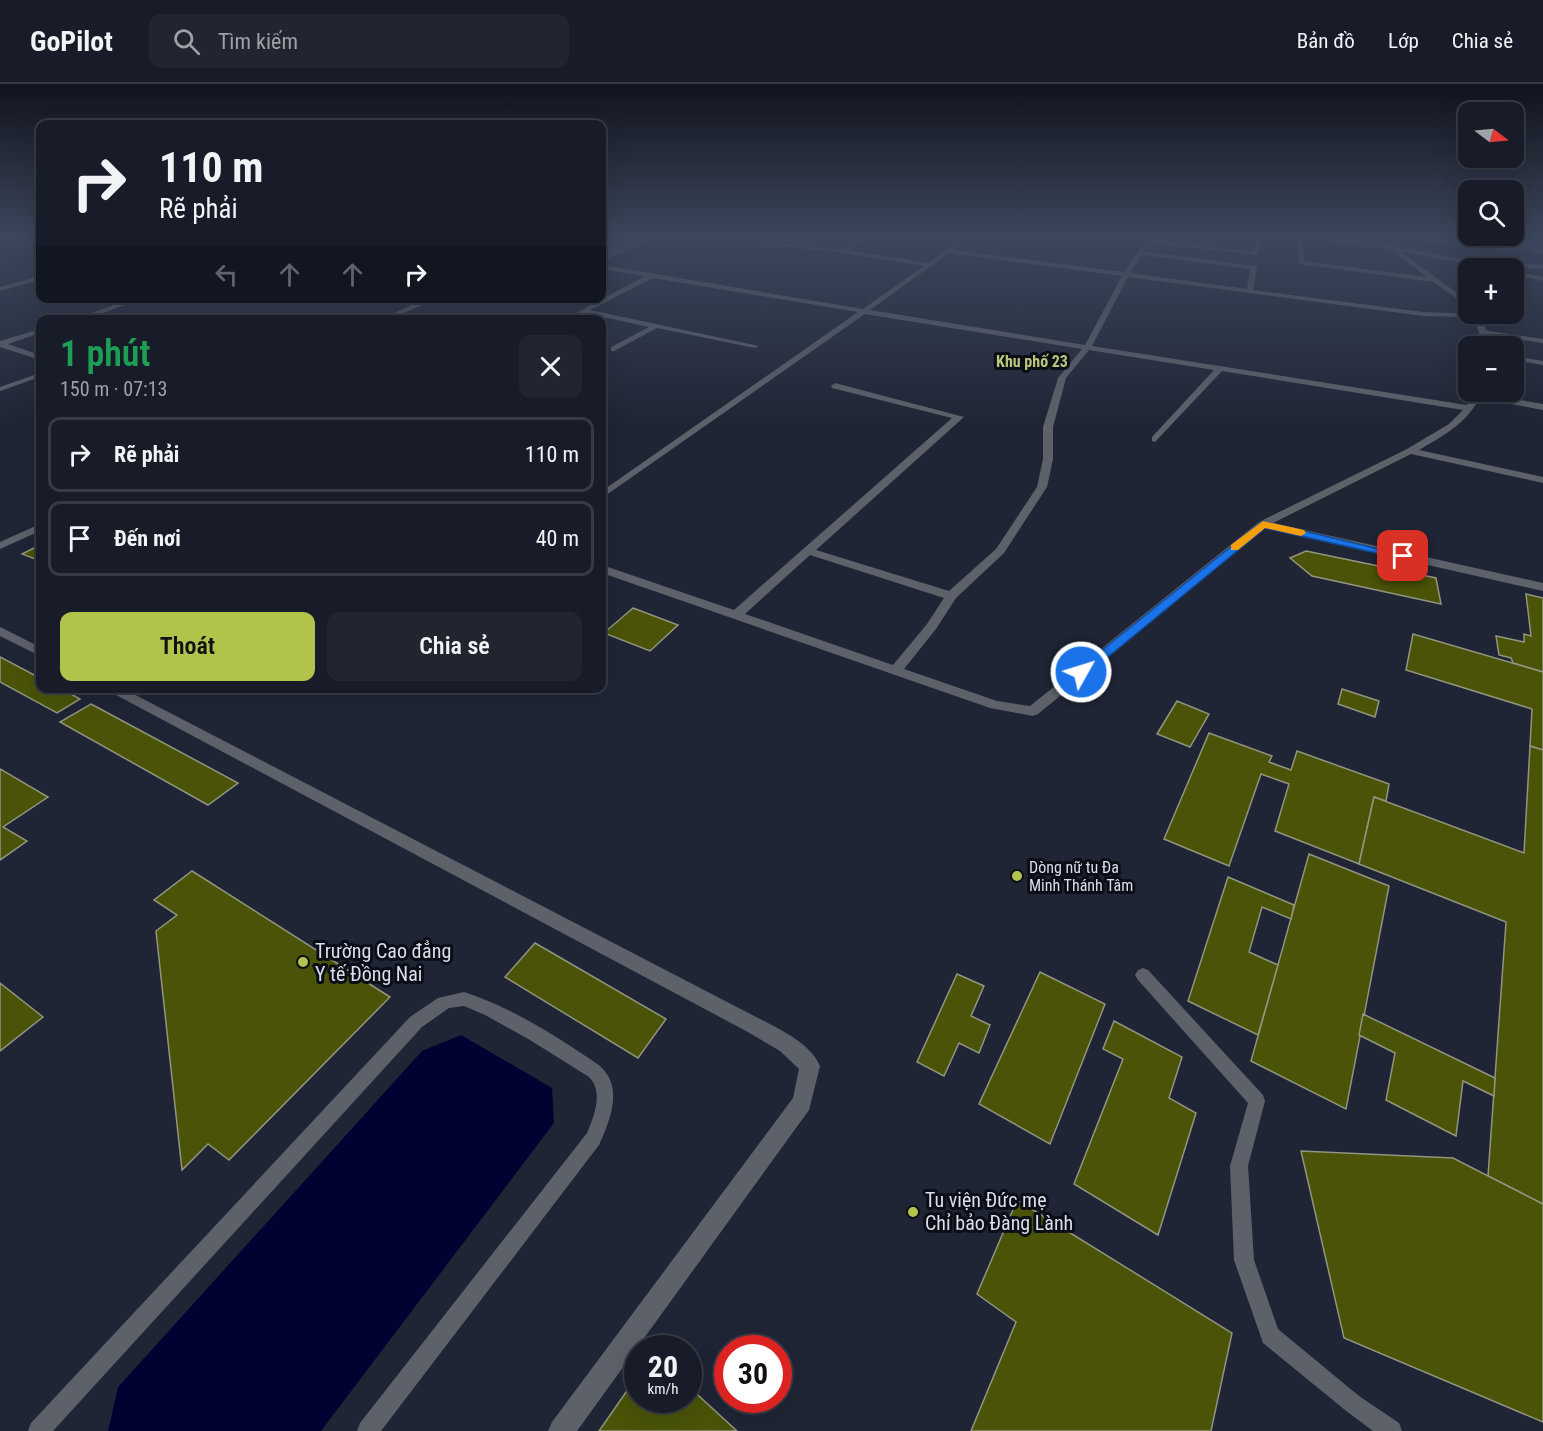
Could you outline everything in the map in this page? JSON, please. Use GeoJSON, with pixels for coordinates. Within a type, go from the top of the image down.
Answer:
{"type":"FeatureCollection","features":[{"type":"Feature","properties":{"kind":"street"},"geometry":{"type":"LineString","coordinates":[[780,298],[1470,408]]}},
{"type":"Feature","properties":{"kind":"street"},"geometry":{"type":"LineString","coordinates":[[606,492],[884,298]]}},
{"type":"Feature","properties":{"kind":"street"},"geometry":{"type":"LineString","coordinates":[[895,671],[932,626],[951,596],[1000,551],[1042,487],[1048,459],[1048,427],[1062,378],[1088,347],[1114,298]]}},
{"type":"Feature","properties":{"kind":"street"},"geometry":{"type":"LineString","coordinates":[[1307,298],[1423,314],[1458,314]]}},
{"type":"Feature","properties":{"kind":"street"},"geometry":{"type":"LineString","coordinates":[[91,315],[125,303]]}},
{"type":"Feature","properties":{"kind":"street"},"geometry":{"type":"LineString","coordinates":[[394,315],[422,303]]}},
{"type":"Feature","properties":{"kind":"street"},"geometry":{"type":"LineString","coordinates":[[576,315],[599,303]]}},
{"type":"Feature","properties":{"kind":"street"},"geometry":{"type":"LineString","coordinates":[[584,311],[603,315]]}},
{"type":"Feature","properties":{"kind":"street"},"geometry":{"type":"LineString","coordinates":[[606,316],[755,346]]}},
{"type":"Feature","properties":{"kind":"street"},"geometry":{"type":"LineString","coordinates":[[1479,324],[1483,336]]}},
{"type":"Feature","properties":{"kind":"street"},"geometry":{"type":"LineString","coordinates":[[614,349],[656,326]]}},
{"type":"Feature","properties":{"kind":"street"},"geometry":{"type":"LineString","coordinates":[[0,344],[36,332]]}},
{"type":"Feature","properties":{"kind":"street"},"geometry":{"type":"LineString","coordinates":[[0,344],[36,357]]}},
{"type":"Feature","properties":{"kind":"street"},"geometry":{"type":"LineString","coordinates":[[1155,439],[1221,368]]}},
{"type":"Feature","properties":{"kind":"street"},"geometry":{"type":"LineString","coordinates":[[735,616],[959,417],[835,386]]}},
{"type":"Feature","properties":{"kind":"street"},"geometry":{"type":"LineString","coordinates":[[606,570],[995,705],[1033,711],[1263,524],[1410,451],[1452,426],[1470,408],[1473,402]]}},
{"type":"Feature","properties":{"kind":"street"},"geometry":{"type":"LineString","coordinates":[[1519,402],[1543,407]]}},
{"type":"Feature","properties":{"kind":"street"},"geometry":{"type":"LineString","coordinates":[[1410,451],[1543,480]]}},
{"type":"Feature","properties":{"kind":"street"},"geometry":{"type":"LineString","coordinates":[[1263,524],[1543,587]]}},
{"type":"Feature","properties":{"kind":"street"},"geometry":{"type":"LineString","coordinates":[[0,546],[36,529]]}},
{"type":"Feature","properties":{"kind":"street"},"geometry":{"type":"LineString","coordinates":[[809,550],[951,596]]}},
{"type":"Feature","properties":{"kind":"street"},"geometry":{"type":"LineString","coordinates":[[0,631],[36,650]]}},
{"type":"Feature","properties":{"kind":"street"},"geometry":{"type":"LineString","coordinates":[[120,693],[753,1025],[787,1044],[810,1066],[802,1103],[561,1431]]}},
{"type":"Feature","properties":{"kind":"lane"},"geometry":{"type":"LineString","coordinates":[[1483,332],[1543,341]]}},
{"type":"Feature","properties":{"kind":"lane"},"geometry":{"type":"LineString","coordinates":[[1524,360],[1543,363]]}},
{"type":"Feature","properties":{"kind":"lane"},"geometry":{"type":"LineString","coordinates":[[0,389],[36,376]]}},
{"type":"Feature","properties":{"kind":"lane"},"geometry":{"type":"LineString","coordinates":[[1143,975],[1257,1101],[1239,1166],[1242,1237],[1244,1260],[1270,1336],[1352,1403],[1391,1431]]}},
{"type":"Feature","properties":{"kind":"lane"},"geometry":{"type":"LineString","coordinates":[[39,1431],[416,1022],[442,1002],[466,999],[498,1012],[600,1075],[607,1095],[593,1139],[368,1431]]}},
{"type":"Feature","properties":{"kind":"shaded area"},"geometry":{"type":"Polygon","coordinates":[[[461,1035],[552,1088],[554,1123],[321,1431],[108,1431],[118,1387],[422,1051],[461,1035]]]}},
{"type":"Feature","properties":{"kind":"building"},"geometry":{"type":"Polygon","coordinates":[[[36,547],[36,559],[22,554],[36,547]]]}},
{"type":"Feature","properties":{"kind":"building"},"geometry":{"type":"Polygon","coordinates":[[[1306,551],[1436,578],[1441,604],[1312,576],[1290,558],[1306,551]]]}},
{"type":"Feature","properties":{"kind":"building"},"geometry":{"type":"Polygon","coordinates":[[[1526,594],[1543,598],[1543,672],[1513,663],[1511,658],[1499,655],[1496,636],[1524,642],[1524,634],[1531,636],[1526,594]]]}},
{"type":"Feature","properties":{"kind":"building"},"geometry":{"type":"Polygon","coordinates":[[[633,608],[678,625],[650,651],[606,634],[606,631],[633,608]]]}},
{"type":"Feature","properties":{"kind":"building"},"geometry":{"type":"Polygon","coordinates":[[[1413,634],[1543,672],[1543,750],[1530,746],[1532,709],[1406,670],[1413,634]]]}},
{"type":"Feature","properties":{"kind":"building"},"geometry":{"type":"Polygon","coordinates":[[[0,657],[36,676],[36,693],[69,693],[80,699],[57,713],[0,682],[0,657]]]}},
{"type":"Feature","properties":{"kind":"building"},"geometry":{"type":"Polygon","coordinates":[[[1342,689],[1379,701],[1375,717],[1338,704],[1342,689]]]}},
{"type":"Feature","properties":{"kind":"building"},"geometry":{"type":"Polygon","coordinates":[[[1177,701],[1209,714],[1190,747],[1157,734],[1177,701]]]}},
{"type":"Feature","properties":{"kind":"building"},"geometry":{"type":"Polygon","coordinates":[[[91,704],[238,783],[208,805],[60,722],[91,704]]]}},
{"type":"Feature","properties":{"kind":"building"},"geometry":{"type":"Polygon","coordinates":[[[1209,733],[1272,756],[1269,762],[1291,770],[1297,751],[1389,784],[1386,801],[1374,797],[1359,864],[1275,831],[1289,784],[1261,774],[1229,866],[1164,839],[1209,733]]]}},
{"type":"Feature","properties":{"kind":"building"},"geometry":{"type":"Polygon","coordinates":[[[1530,746],[1543,750],[1543,1204],[1488,1176],[1506,922],[1359,864],[1374,797],[1524,853],[1530,746]]]}},
{"type":"Feature","properties":{"kind":"building"},"geometry":{"type":"Polygon","coordinates":[[[0,769],[48,797],[3,827],[27,841],[0,860],[0,769]]]}},
{"type":"Feature","properties":{"kind":"building"},"geometry":{"type":"Polygon","coordinates":[[[1309,854],[1389,886],[1346,1109],[1251,1061],[1309,854]]]}},
{"type":"Feature","properties":{"kind":"building"},"geometry":{"type":"Polygon","coordinates":[[[192,871],[390,997],[229,1160],[208,1144],[182,1170],[156,931],[177,915],[154,900],[192,871]]]}},
{"type":"Feature","properties":{"kind":"building"},"geometry":{"type":"Polygon","coordinates":[[[1228,877],[1294,905],[1291,919],[1262,907],[1249,952],[1278,965],[1258,1035],[1188,1001],[1228,877]]]}},
{"type":"Feature","properties":{"kind":"building"},"geometry":{"type":"Polygon","coordinates":[[[535,943],[666,1019],[638,1058],[505,977],[535,943]]]}},
{"type":"Feature","properties":{"kind":"building"},"geometry":{"type":"Polygon","coordinates":[[[1040,972],[1105,1004],[1050,1144],[979,1104],[1040,972]]]}},
{"type":"Feature","properties":{"kind":"building"},"geometry":{"type":"Polygon","coordinates":[[[957,974],[984,986],[971,1016],[990,1025],[979,1053],[959,1043],[944,1076],[917,1062],[957,974]]]}},
{"type":"Feature","properties":{"kind":"building"},"geometry":{"type":"Polygon","coordinates":[[[0,983],[43,1017],[0,1051],[0,983]]]}},
{"type":"Feature","properties":{"kind":"building"},"geometry":{"type":"Polygon","coordinates":[[[1363,1014],[1495,1078],[1494,1096],[1463,1081],[1456,1136],[1386,1100],[1395,1053],[1359,1035],[1363,1014]]]}},
{"type":"Feature","properties":{"kind":"building"},"geometry":{"type":"Polygon","coordinates":[[[1114,1021],[1182,1057],[1169,1098],[1196,1113],[1158,1235],[1074,1184],[1123,1059],[1103,1049],[1114,1021]]]}},
{"type":"Feature","properties":{"kind":"building"},"geometry":{"type":"Polygon","coordinates":[[[1301,1151],[1453,1158],[1543,1204],[1543,1422],[1344,1338],[1301,1151]]]}},
{"type":"Feature","properties":{"kind":"building"},"geometry":{"type":"Polygon","coordinates":[[[1017,1200],[1232,1333],[1211,1431],[971,1431],[1016,1322],[977,1294],[1017,1200]]]}},
{"type":"Feature","properties":{"kind":"building"},"geometry":{"type":"Polygon","coordinates":[[[624,1395],[624,1413],[702,1413],[702,1399],[714,1410],[714,1413],[717,1413],[737,1431],[599,1431],[624,1395]]]}},
{"type":"Feature","properties":{"kind":"slow traffic"},"geometry":{"type":"LineString","coordinates":[[1234,547],[1263,524],[1301,533]]}},
{"type":"Feature","properties":{"kind":"place","name":"Dòng nữ tu Đa Minh Thánh Tâm"},"geometry":{"type":"Point","coordinates":[1017,876]}},
{"type":"Feature","properties":{"kind":"place","name":"Trường Cao đẳng Y tế Đồng Nai"},"geometry":{"type":"Point","coordinates":[303,962]}},
{"type":"Feature","properties":{"kind":"place","name":"Tu viện Đức mẹ Chỉ bảo Đàng Lành"},"geometry":{"type":"Point","coordinates":[913,1212]}},
{"type":"Feature","properties":{"kind":"district","name":"Khu phố 23"},"geometry":{"type":"Point","coordinates":[1032,361]}},
{"type":"Feature","properties":{"kind":"route"},"geometry":{"type":"LineString","coordinates":[[1081,672],[1263,524],[1403,556]]}}]}
